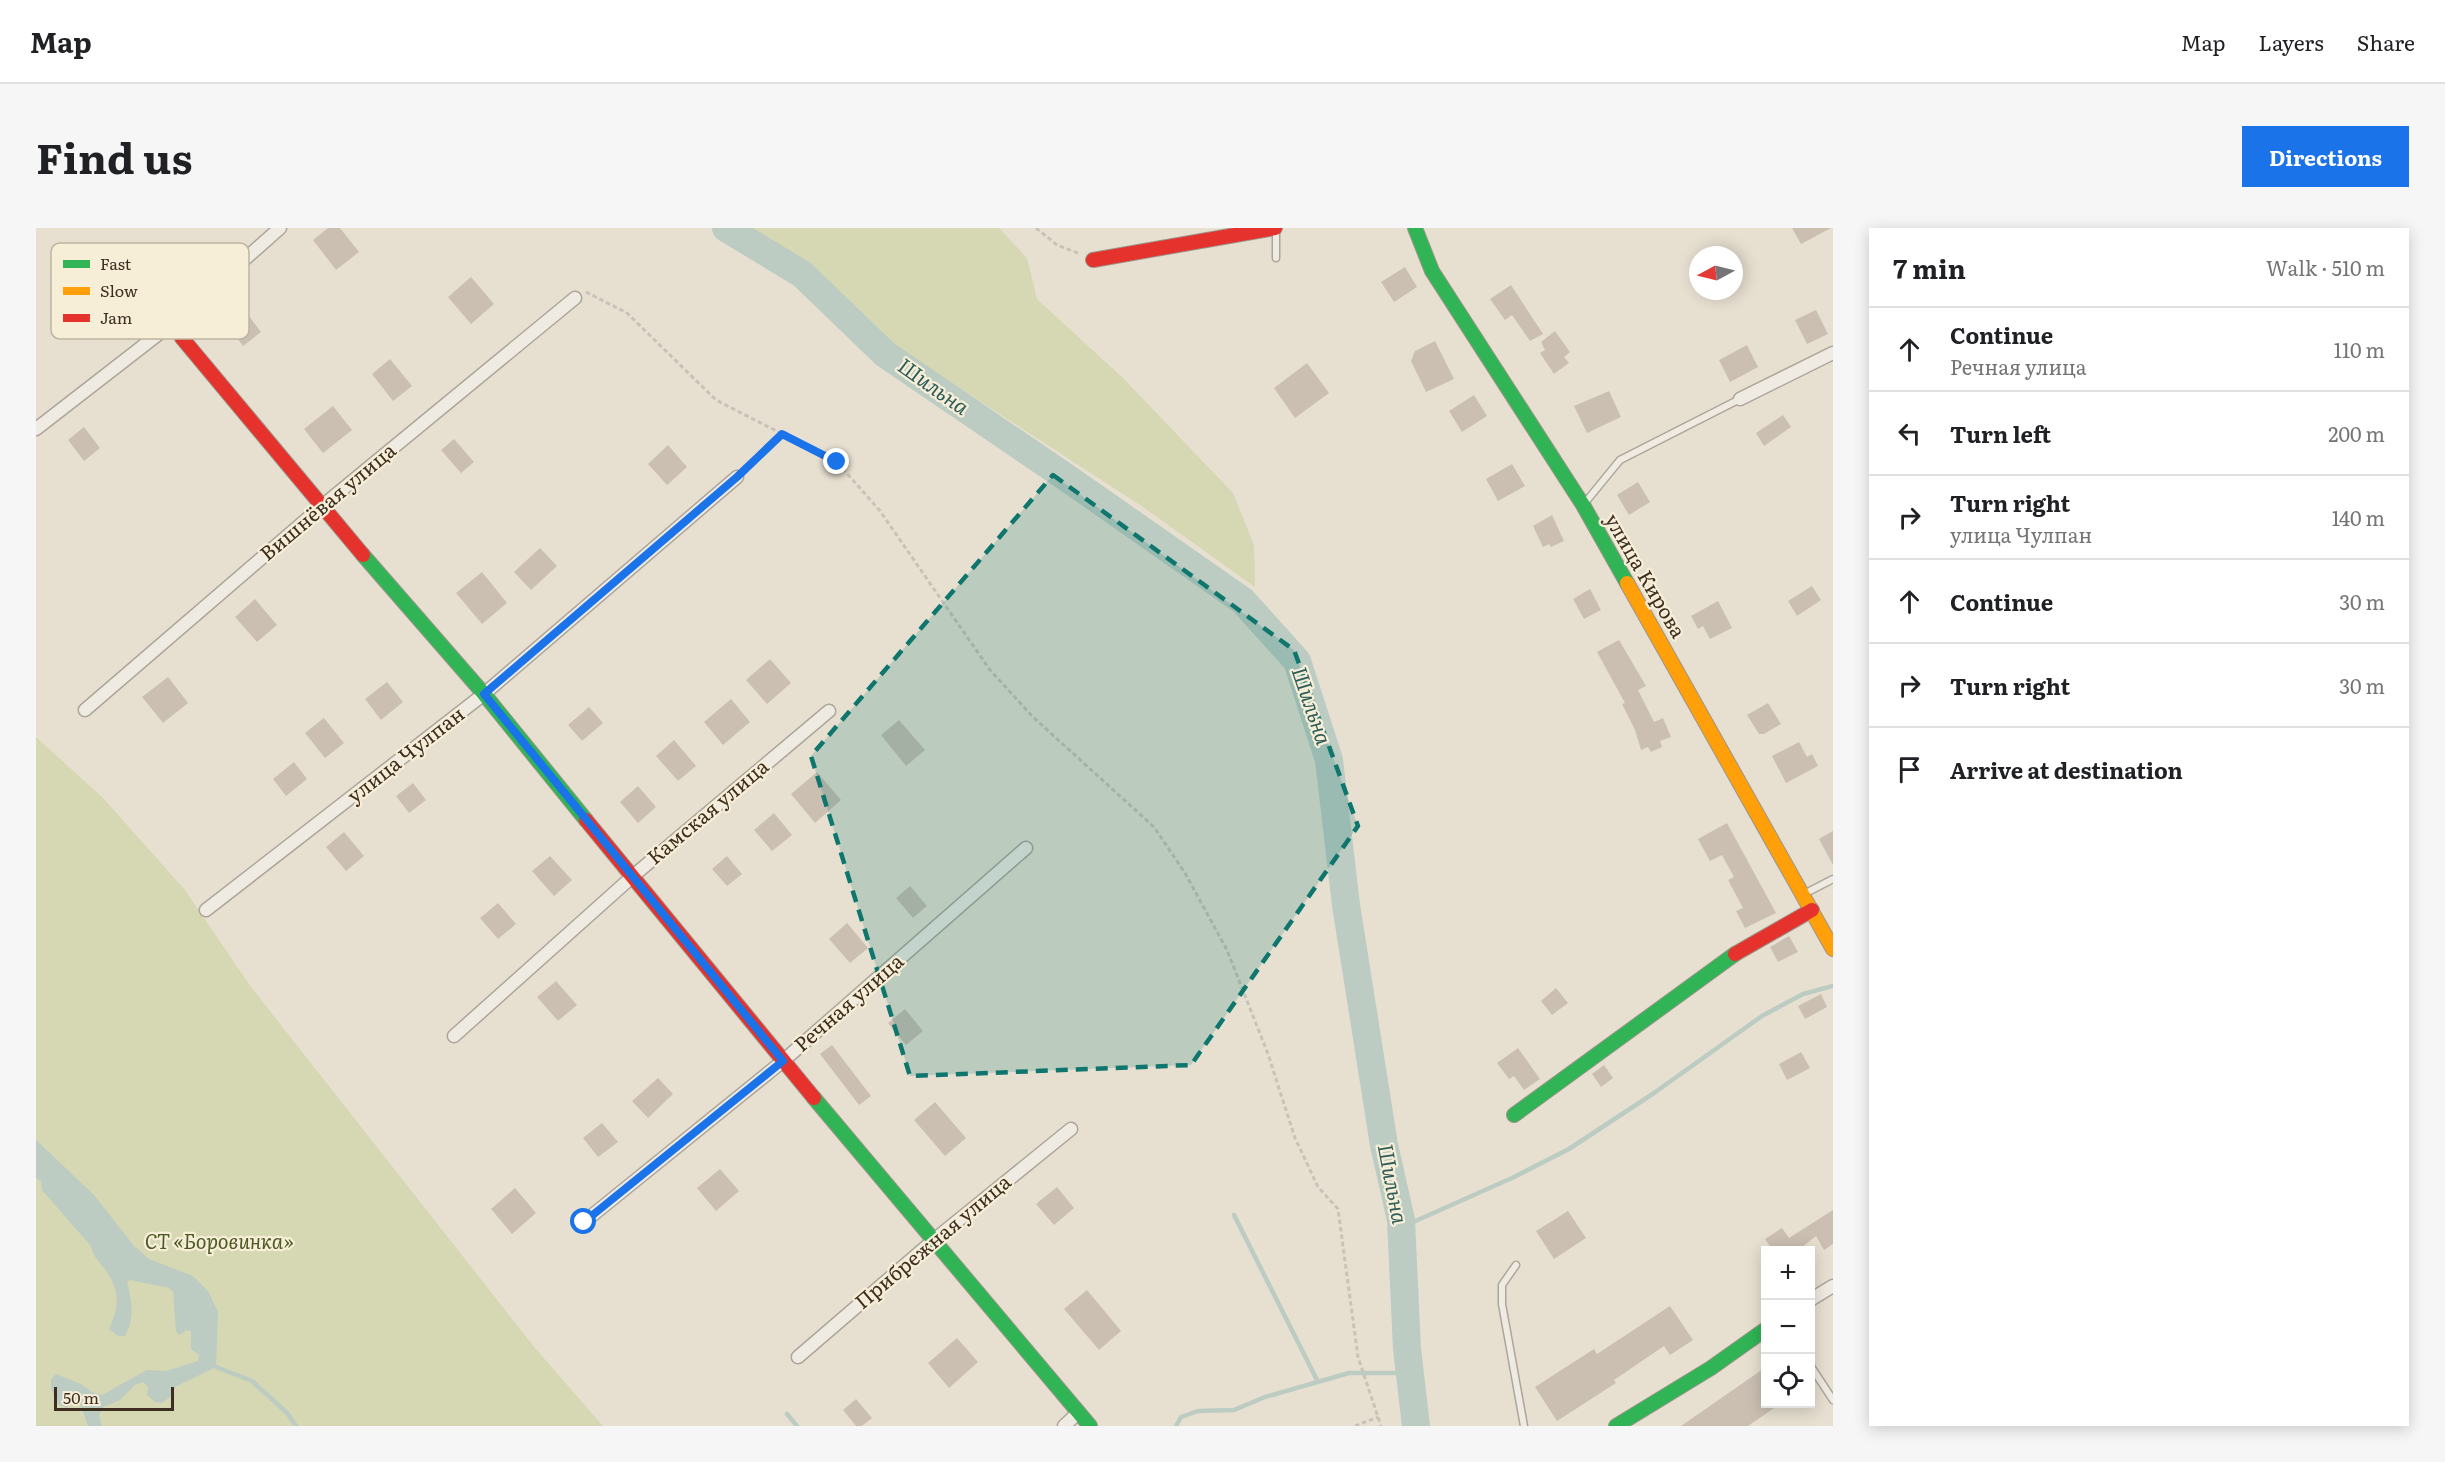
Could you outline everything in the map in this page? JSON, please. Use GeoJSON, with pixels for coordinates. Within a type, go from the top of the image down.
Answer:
{"type":"FeatureCollection","features":[{"type":"Feature","properties":{"kind":"street"},"geometry":{"type":"LineString","coordinates":[[249,255],[280,228]]}},
{"type":"Feature","properties":{"kind":"street"},"geometry":{"type":"LineString","coordinates":[[1093,260],[1275,228]]}},
{"type":"Feature","properties":{"kind":"street","name":"улица Кирова"},"geometry":{"type":"LineString","coordinates":[[1415,228],[1432,271],[1583,505],[1833,949]]}},
{"type":"Feature","properties":{"kind":"street","name":"Вишнёвая улица"},"geometry":{"type":"LineString","coordinates":[[85,710],[321,507],[575,298]]}},
{"type":"Feature","properties":{"kind":"street"},"geometry":{"type":"LineString","coordinates":[[36,429],[152,339]]}},
{"type":"Feature","properties":{"kind":"street"},"geometry":{"type":"LineString","coordinates":[[183,339],[321,507],[484,694],[783,1061],[1090,1426]]}},
{"type":"Feature","properties":{"kind":"street"},"geometry":{"type":"LineString","coordinates":[[1740,399],[1833,353]]}},
{"type":"Feature","properties":{"kind":"street","name":"улица Чулпан"},"geometry":{"type":"LineString","coordinates":[[206,910],[484,694],[737,477]]}},
{"type":"Feature","properties":{"kind":"street","name":"Камская улица"},"geometry":{"type":"LineString","coordinates":[[454,1036],[633,876],[829,711]]}},
{"type":"Feature","properties":{"kind":"street","name":"Речная улица"},"geometry":{"type":"LineString","coordinates":[[584,1222],[783,1061],[1026,848]]}},
{"type":"Feature","properties":{"kind":"street"},"geometry":{"type":"LineString","coordinates":[[1514,1115],[1739,951],[1812,910]]}},
{"type":"Feature","properties":{"kind":"street","name":"Прибрежная улица"},"geometry":{"type":"LineString","coordinates":[[798,1358],[934,1240],[1071,1129]]}},
{"type":"Feature","properties":{"kind":"street"},"geometry":{"type":"LineString","coordinates":[[1815,1297],[1833,1286]]}},
{"type":"Feature","properties":{"kind":"street"},"geometry":{"type":"LineString","coordinates":[[1616,1426],[1711,1368],[1761,1333]]}},
{"type":"Feature","properties":{"kind":"street"},"geometry":{"type":"LineString","coordinates":[[1064,1426],[1079,1412]]}},
{"type":"Feature","properties":{"kind":"lane"},"geometry":{"type":"LineString","coordinates":[[1275,228],[1276,258]]}},
{"type":"Feature","properties":{"kind":"lane"},"geometry":{"type":"LineString","coordinates":[[1583,505],[1620,459],[1740,399]]}},
{"type":"Feature","properties":{"kind":"lane"},"geometry":{"type":"LineString","coordinates":[[1803,894],[1833,879]]}},
{"type":"Feature","properties":{"kind":"lane"},"geometry":{"type":"LineString","coordinates":[[1516,1265],[1502,1285],[1502,1304],[1524,1426]]}},
{"type":"Feature","properties":{"kind":"lane"},"geometry":{"type":"LineString","coordinates":[[1815,1373],[1833,1400]]}},
{"type":"Feature","properties":{"kind":"path"},"geometry":{"type":"LineString","coordinates":[[1036,228],[1057,245],[1093,260]]}},
{"type":"Feature","properties":{"kind":"path"},"geometry":{"type":"LineString","coordinates":[[575,298],[583,290],[627,313],[716,399],[837,462],[880,511],[990,670],[1033,717],[1154,827],[1185,873],[1227,950],[1268,1054],[1295,1138],[1318,1187],[1338,1209],[1358,1357],[1381,1426]]}},
{"type":"Feature","properties":{"kind":"path"},"geometry":{"type":"LineString","coordinates":[[737,477],[782,434]]}},
{"type":"Feature","properties":{"kind":"path"},"geometry":{"type":"LineString","coordinates":[[1355,1426],[1378,1417]]}},
{"type":"Feature","properties":{"kind":"highlighted area"},"geometry":{"type":"Polygon","coordinates":[[[1053,475],[1294,650],[1358,826],[1191,1065],[910,1076],[811,756],[1053,475]]]}},
{"type":"Feature","properties":{"kind":"green space"},"geometry":{"type":"Polygon","coordinates":[[[730,228],[999,228],[1027,258],[1037,299],[1124,379],[1233,493],[1254,545],[1255,587],[1140,505],[888,342],[808,268],[730,228]]]}},
{"type":"Feature","properties":{"kind":"green space","name":"СТ «Боровинка»"},"geometry":{"type":"Polygon","coordinates":[[[36,737],[103,798],[185,890],[251,987],[535,1348],[603,1426],[36,1426],[36,737]]]}},
{"type":"Feature","properties":{"kind":"shaded area"},"geometry":{"type":"Polygon","coordinates":[[[36,1140],[94,1195],[134,1246],[149,1259],[193,1276],[208,1291],[218,1312],[216,1367],[175,1387],[171,1396],[162,1403],[155,1402],[147,1395],[148,1387],[143,1382],[135,1385],[120,1400],[103,1407],[99,1415],[102,1426],[88,1426],[80,1404],[72,1402],[67,1408],[58,1404],[51,1388],[51,1379],[56,1374],[102,1395],[147,1370],[166,1371],[198,1361],[199,1355],[191,1349],[191,1331],[187,1330],[179,1335],[176,1331],[173,1292],[169,1288],[130,1280],[127,1282],[132,1309],[128,1329],[125,1336],[118,1336],[109,1329],[116,1305],[113,1282],[94,1255],[91,1246],[42,1190],[41,1181],[36,1178],[36,1140]]]}},
{"type":"Feature","properties":{"kind":"building"},"geometry":{"type":"Polygon","coordinates":[[[328,228],[340,228],[359,252],[336,270],[313,240],[328,228]]]}},
{"type":"Feature","properties":{"kind":"building"},"geometry":{"type":"Polygon","coordinates":[[[1792,228],[1831,228],[1801,244],[1792,228]]]}},
{"type":"Feature","properties":{"kind":"building"},"geometry":{"type":"Polygon","coordinates":[[[1405,267],[1417,287],[1394,302],[1381,282],[1405,267]]]}},
{"type":"Feature","properties":{"kind":"building"},"geometry":{"type":"Polygon","coordinates":[[[471,277],[494,304],[471,324],[448,297],[471,277]]]}},
{"type":"Feature","properties":{"kind":"building"},"geometry":{"type":"Polygon","coordinates":[[[1511,285],[1543,334],[1530,341],[1512,315],[1505,320],[1490,299],[1511,285]]]}},
{"type":"Feature","properties":{"kind":"building"},"geometry":{"type":"Polygon","coordinates":[[[1816,310],[1828,334],[1807,344],[1795,320],[1816,310]]]}},
{"type":"Feature","properties":{"kind":"building"},"geometry":{"type":"Polygon","coordinates":[[[249,316],[261,332],[243,346],[238,339],[249,339],[249,316]]]}},
{"type":"Feature","properties":{"kind":"building"},"geometry":{"type":"Polygon","coordinates":[[[1555,331],[1570,352],[1564,357],[1569,363],[1554,374],[1540,353],[1545,350],[1541,342],[1555,331]]]}},
{"type":"Feature","properties":{"kind":"building"},"geometry":{"type":"Polygon","coordinates":[[[1435,341],[1454,379],[1426,392],[1411,361],[1415,351],[1435,341]]]}},
{"type":"Feature","properties":{"kind":"building"},"geometry":{"type":"Polygon","coordinates":[[[1747,345],[1758,367],[1730,382],[1719,360],[1747,345]]]}},
{"type":"Feature","properties":{"kind":"building"},"geometry":{"type":"Polygon","coordinates":[[[390,359],[412,386],[393,401],[372,374],[390,359]]]}},
{"type":"Feature","properties":{"kind":"building"},"geometry":{"type":"Polygon","coordinates":[[[1307,363],[1329,393],[1295,418],[1274,388],[1307,363]]]}},
{"type":"Feature","properties":{"kind":"building"},"geometry":{"type":"Polygon","coordinates":[[[1609,391],[1621,417],[1587,433],[1574,406],[1609,391]]]}},
{"type":"Feature","properties":{"kind":"building"},"geometry":{"type":"Polygon","coordinates":[[[1474,395],[1487,416],[1462,432],[1449,411],[1474,395]]]}},
{"type":"Feature","properties":{"kind":"building"},"geometry":{"type":"Polygon","coordinates":[[[333,406],[352,430],[323,453],[304,429],[333,406]]]}},
{"type":"Feature","properties":{"kind":"building"},"geometry":{"type":"Polygon","coordinates":[[[1783,415],[1791,427],[1764,446],[1756,433],[1783,415]]]}},
{"type":"Feature","properties":{"kind":"building"},"geometry":{"type":"Polygon","coordinates":[[[84,427],[100,448],[84,461],[68,440],[84,427]]]}},
{"type":"Feature","properties":{"kind":"building"},"geometry":{"type":"Polygon","coordinates":[[[454,439],[474,462],[461,473],[441,450],[454,439]]]}},
{"type":"Feature","properties":{"kind":"building"},"geometry":{"type":"Polygon","coordinates":[[[668,445],[687,467],[667,485],[648,464],[668,445]]]}},
{"type":"Feature","properties":{"kind":"building"},"geometry":{"type":"Polygon","coordinates":[[[1512,464],[1525,486],[1498,501],[1486,479],[1512,464]]]}},
{"type":"Feature","properties":{"kind":"building"},"geometry":{"type":"Polygon","coordinates":[[[1638,482],[1650,502],[1629,515],[1617,495],[1638,482]]]}},
{"type":"Feature","properties":{"kind":"building"},"geometry":{"type":"Polygon","coordinates":[[[1552,515],[1564,541],[1551,547],[1549,544],[1543,547],[1533,526],[1552,515]]]}},
{"type":"Feature","properties":{"kind":"building"},"geometry":{"type":"Polygon","coordinates":[[[540,548],[557,566],[531,590],[514,572],[540,548]]]}},
{"type":"Feature","properties":{"kind":"building"},"geometry":{"type":"Polygon","coordinates":[[[482,572],[507,603],[482,624],[456,593],[482,572]]]}},
{"type":"Feature","properties":{"kind":"building"},"geometry":{"type":"Polygon","coordinates":[[[1812,586],[1821,600],[1797,616],[1788,601],[1812,586]]]}},
{"type":"Feature","properties":{"kind":"building"},"geometry":{"type":"Polygon","coordinates":[[[1590,589],[1601,610],[1584,619],[1573,599],[1590,589]]]}},
{"type":"Feature","properties":{"kind":"building"},"geometry":{"type":"Polygon","coordinates":[[[255,599],[277,625],[257,642],[235,617],[255,599]]]}},
{"type":"Feature","properties":{"kind":"building"},"geometry":{"type":"Polygon","coordinates":[[[1718,601],[1732,628],[1710,639],[1703,626],[1698,629],[1691,616],[1718,601]]]}},
{"type":"Feature","properties":{"kind":"building"},"geometry":{"type":"Polygon","coordinates":[[[1619,640],[1646,686],[1638,690],[1654,722],[1663,718],[1671,737],[1660,741],[1662,747],[1651,752],[1648,747],[1641,750],[1635,730],[1622,704],[1625,703],[1597,652],[1619,640]]]}},
{"type":"Feature","properties":{"kind":"building"},"geometry":{"type":"Polygon","coordinates":[[[770,659],[791,683],[767,704],[746,680],[770,659]]]}},
{"type":"Feature","properties":{"kind":"building"},"geometry":{"type":"Polygon","coordinates":[[[168,677],[188,703],[163,723],[142,697],[168,677]]]}},
{"type":"Feature","properties":{"kind":"building"},"geometry":{"type":"Polygon","coordinates":[[[387,682],[403,702],[381,720],[365,699],[387,682]]]}},
{"type":"Feature","properties":{"kind":"building"},"geometry":{"type":"Polygon","coordinates":[[[731,699],[750,722],[723,745],[704,722],[731,699]]]}},
{"type":"Feature","properties":{"kind":"building"},"geometry":{"type":"Polygon","coordinates":[[[1768,703],[1781,724],[1764,734],[1759,734],[1747,715],[1768,703]]]}},
{"type":"Feature","properties":{"kind":"building"},"geometry":{"type":"Polygon","coordinates":[[[589,707],[603,723],[582,741],[568,725],[589,707]]]}},
{"type":"Feature","properties":{"kind":"building"},"geometry":{"type":"Polygon","coordinates":[[[324,718],[344,743],[325,758],[305,733],[324,718]]]}},
{"type":"Feature","properties":{"kind":"building"},"geometry":{"type":"Polygon","coordinates":[[[899,720],[925,750],[906,766],[881,735],[899,720]]]}},
{"type":"Feature","properties":{"kind":"building"},"geometry":{"type":"Polygon","coordinates":[[[674,740],[696,766],[678,781],[656,756],[674,740]]]}},
{"type":"Feature","properties":{"kind":"building"},"geometry":{"type":"Polygon","coordinates":[[[1799,742],[1807,757],[1812,754],[1818,766],[1786,783],[1772,756],[1799,742]]]}},
{"type":"Feature","properties":{"kind":"building"},"geometry":{"type":"Polygon","coordinates":[[[294,762],[307,779],[286,796],[273,779],[294,762]]]}},
{"type":"Feature","properties":{"kind":"building"},"geometry":{"type":"Polygon","coordinates":[[[817,772],[841,800],[815,823],[791,794],[817,772]]]}},
{"type":"Feature","properties":{"kind":"building"},"geometry":{"type":"Polygon","coordinates":[[[413,783],[426,800],[409,813],[396,796],[413,783]]]}},
{"type":"Feature","properties":{"kind":"building"},"geometry":{"type":"Polygon","coordinates":[[[638,786],[656,807],[638,823],[620,802],[638,786]]]}},
{"type":"Feature","properties":{"kind":"building"},"geometry":{"type":"Polygon","coordinates":[[[774,813],[792,835],[772,851],[754,830],[774,813]]]}},
{"type":"Feature","properties":{"kind":"building"},"geometry":{"type":"Polygon","coordinates":[[[1727,823],[1776,913],[1745,928],[1736,911],[1743,908],[1728,880],[1734,877],[1722,855],[1710,861],[1698,839],[1727,823]]]}},
{"type":"Feature","properties":{"kind":"building"},"geometry":{"type":"Polygon","coordinates":[[[1833,831],[1833,865],[1819,839],[1833,831]]]}},
{"type":"Feature","properties":{"kind":"building"},"geometry":{"type":"Polygon","coordinates":[[[344,832],[364,856],[346,871],[326,847],[344,832]]]}},
{"type":"Feature","properties":{"kind":"building"},"geometry":{"type":"Polygon","coordinates":[[[550,856],[572,880],[554,896],[532,871],[550,856]]]}},
{"type":"Feature","properties":{"kind":"building"},"geometry":{"type":"Polygon","coordinates":[[[727,856],[742,874],[727,886],[712,869],[727,856]]]}},
{"type":"Feature","properties":{"kind":"building"},"geometry":{"type":"Polygon","coordinates":[[[910,886],[927,906],[913,918],[896,898],[910,886]]]}},
{"type":"Feature","properties":{"kind":"building"},"geometry":{"type":"Polygon","coordinates":[[[498,903],[516,924],[498,939],[480,918],[498,903]]]}},
{"type":"Feature","properties":{"kind":"building"},"geometry":{"type":"Polygon","coordinates":[[[847,923],[868,948],[850,963],[829,939],[847,923]]]}},
{"type":"Feature","properties":{"kind":"building"},"geometry":{"type":"Polygon","coordinates":[[[1789,936],[1798,952],[1778,962],[1770,947],[1789,936]]]}},
{"type":"Feature","properties":{"kind":"building"},"geometry":{"type":"Polygon","coordinates":[[[556,981],[577,1005],[558,1021],[537,997],[556,981]]]}},
{"type":"Feature","properties":{"kind":"building"},"geometry":{"type":"Polygon","coordinates":[[[1556,988],[1568,1003],[1552,1015],[1541,1001],[1556,988]]]}},
{"type":"Feature","properties":{"kind":"building"},"geometry":{"type":"Polygon","coordinates":[[[1821,994],[1827,1007],[1805,1019],[1798,1006],[1821,994]]]}},
{"type":"Feature","properties":{"kind":"building"},"geometry":{"type":"Polygon","coordinates":[[[905,1009],[923,1031],[906,1045],[888,1023],[905,1009]]]}},
{"type":"Feature","properties":{"kind":"building"},"geometry":{"type":"Polygon","coordinates":[[[832,1045],[871,1096],[859,1105],[820,1054],[832,1045]]]}},
{"type":"Feature","properties":{"kind":"building"},"geometry":{"type":"Polygon","coordinates":[[[1518,1048],[1540,1079],[1524,1090],[1514,1076],[1509,1079],[1497,1063],[1518,1048]]]}},
{"type":"Feature","properties":{"kind":"building"},"geometry":{"type":"Polygon","coordinates":[[[1801,1052],[1810,1068],[1787,1080],[1779,1064],[1801,1052]]]}},
{"type":"Feature","properties":{"kind":"building"},"geometry":{"type":"Polygon","coordinates":[[[1604,1065],[1613,1078],[1601,1087],[1592,1074],[1604,1065]]]}},
{"type":"Feature","properties":{"kind":"building"},"geometry":{"type":"Polygon","coordinates":[[[658,1078],[673,1094],[648,1118],[632,1101],[658,1078]]]}},
{"type":"Feature","properties":{"kind":"building"},"geometry":{"type":"Polygon","coordinates":[[[935,1102],[966,1138],[945,1156],[914,1120],[935,1102]]]}},
{"type":"Feature","properties":{"kind":"building"},"geometry":{"type":"Polygon","coordinates":[[[602,1123],[618,1142],[598,1157],[583,1138],[602,1123]]]}},
{"type":"Feature","properties":{"kind":"building"},"geometry":{"type":"Polygon","coordinates":[[[720,1169],[739,1191],[716,1211],[697,1188],[720,1169]]]}},
{"type":"Feature","properties":{"kind":"building"},"geometry":{"type":"Polygon","coordinates":[[[1057,1187],[1074,1208],[1054,1225],[1036,1204],[1057,1187]]]}},
{"type":"Feature","properties":{"kind":"building"},"geometry":{"type":"Polygon","coordinates":[[[515,1188],[536,1213],[512,1234],[491,1209],[515,1188]]]}},
{"type":"Feature","properties":{"kind":"building"},"geometry":{"type":"Polygon","coordinates":[[[1833,1210],[1833,1244],[1824,1250],[1816,1236],[1803,1246],[1770,1246],[1765,1239],[1782,1228],[1789,1238],[1833,1210]]]}},
{"type":"Feature","properties":{"kind":"building"},"geometry":{"type":"Polygon","coordinates":[[[1568,1211],[1586,1238],[1554,1259],[1536,1231],[1568,1211]]]}},
{"type":"Feature","properties":{"kind":"building"},"geometry":{"type":"Polygon","coordinates":[[[1087,1290],[1121,1331],[1099,1350],[1064,1309],[1087,1290]]]}},
{"type":"Feature","properties":{"kind":"building"},"geometry":{"type":"Polygon","coordinates":[[[1670,1306],[1693,1340],[1670,1355],[1664,1346],[1614,1380],[1616,1383],[1557,1421],[1535,1387],[1594,1349],[1597,1354],[1670,1306]]]}},
{"type":"Feature","properties":{"kind":"building"},"geometry":{"type":"Polygon","coordinates":[[[957,1338],[978,1362],[949,1388],[928,1363],[957,1338]]]}},
{"type":"Feature","properties":{"kind":"building"},"geometry":{"type":"Polygon","coordinates":[[[1761,1370],[1761,1408],[1774,1408],[1748,1426],[1681,1426],[1761,1370]]]}},
{"type":"Feature","properties":{"kind":"building"},"geometry":{"type":"Polygon","coordinates":[[[856,1399],[872,1418],[862,1426],[856,1426],[843,1410],[856,1399]]]}},
{"type":"Feature","properties":{"kind":"waterway","name":"Шильна"},"geometry":{"type":"LineString","coordinates":[[726,228],[802,274],[885,354],[1243,601],[1297,661],[1329,760],[1346,905],[1384,1145],[1401,1220],[1407,1349],[1416,1426]]}},
{"type":"Feature","properties":{"kind":"waterway"},"geometry":{"type":"LineString","coordinates":[[1402,1227],[1512,1178],[1569,1149],[1654,1093],[1762,1016],[1803,994],[1833,986]]}},
{"type":"Feature","properties":{"kind":"waterway"},"geometry":{"type":"LineString","coordinates":[[1234,1215],[1318,1382]]}},
{"type":"Feature","properties":{"kind":"waterway"},"geometry":{"type":"LineString","coordinates":[[216,1367],[252,1381],[287,1413],[296,1426]]}},
{"type":"Feature","properties":{"kind":"waterway"},"geometry":{"type":"LineString","coordinates":[[1176,1426],[1181,1417],[1198,1411],[1234,1410],[1265,1397],[1349,1373],[1410,1373]]}},
{"type":"Feature","properties":{"kind":"waterway"},"geometry":{"type":"LineString","coordinates":[[787,1414],[797,1426]]}},
{"type":"Feature","properties":{"kind":"traffic: fast"},"geometry":{"type":"LineString","coordinates":[[1415,228],[1432,271],[1583,505],[1627,583]]}},
{"type":"Feature","properties":{"kind":"traffic: fast"},"geometry":{"type":"LineString","coordinates":[[363,555],[484,694],[586,820]]}},
{"type":"Feature","properties":{"kind":"traffic: fast"},"geometry":{"type":"LineString","coordinates":[[1514,1115],[1735,954]]}},
{"type":"Feature","properties":{"kind":"traffic: fast"},"geometry":{"type":"LineString","coordinates":[[814,1098],[1090,1426]]}},
{"type":"Feature","properties":{"kind":"traffic: fast"},"geometry":{"type":"LineString","coordinates":[[1616,1426],[1711,1368],[1761,1333]]}},
{"type":"Feature","properties":{"kind":"traffic: slow"},"geometry":{"type":"LineString","coordinates":[[1627,583],[1833,949]]}},
{"type":"Feature","properties":{"kind":"traffic: jam"},"geometry":{"type":"LineString","coordinates":[[1093,260],[1275,228]]}},
{"type":"Feature","properties":{"kind":"traffic: jam"},"geometry":{"type":"LineString","coordinates":[[183,339],[363,555]]}},
{"type":"Feature","properties":{"kind":"traffic: jam"},"geometry":{"type":"LineString","coordinates":[[586,820],[814,1098]]}},
{"type":"Feature","properties":{"kind":"traffic: jam"},"geometry":{"type":"LineString","coordinates":[[1735,954],[1812,910]]}},
{"type":"Feature","properties":{"kind":"route"},"geometry":{"type":"LineString","coordinates":[[584,1222],[783,1061],[484,694],[737,477],[782,434],[837,462]]}}]}
